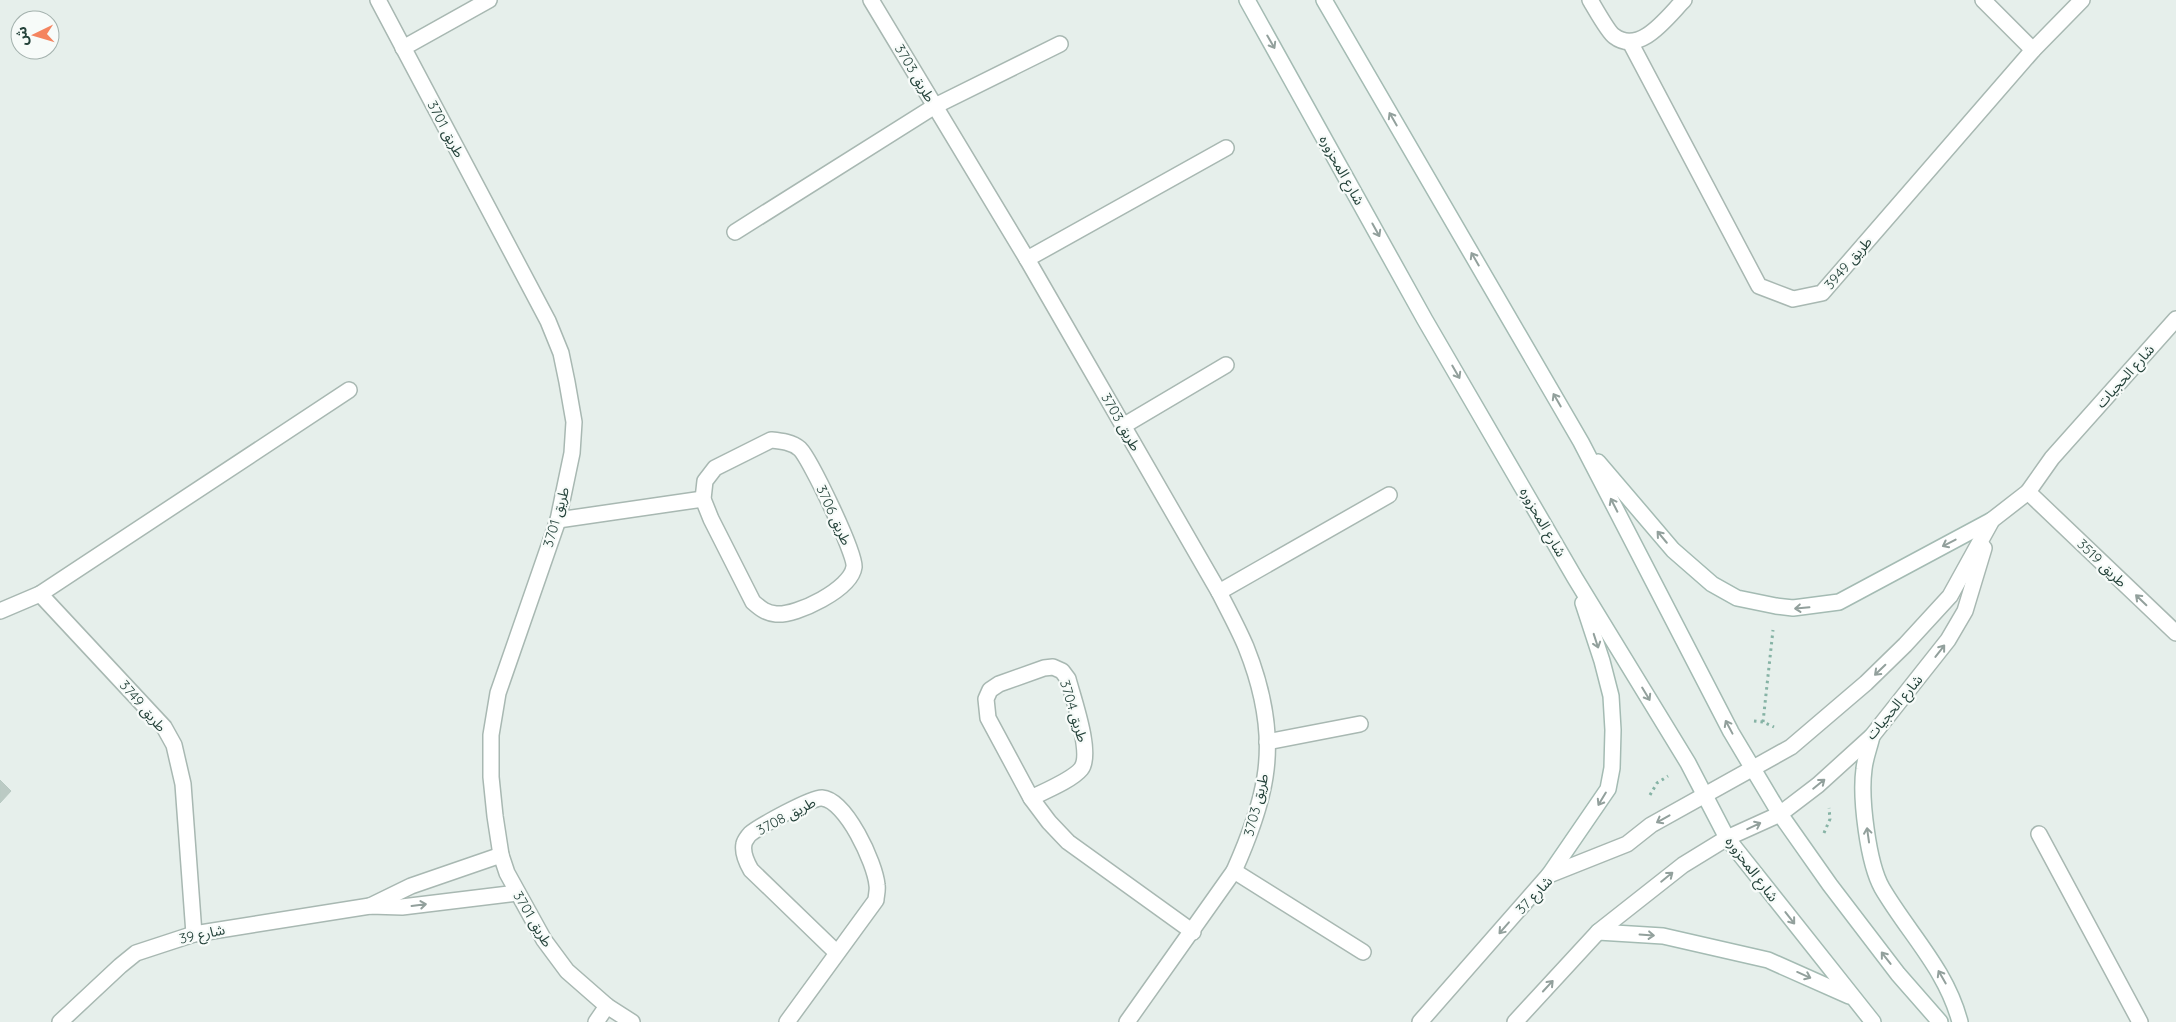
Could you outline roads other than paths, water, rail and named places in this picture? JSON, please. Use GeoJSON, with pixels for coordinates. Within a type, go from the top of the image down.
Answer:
{"type":"FeatureCollection","features":[{"type":"Feature","properties":{"kind":"street","name":"طريق 3701"},"geometry":{"type":"LineString","coordinates":[[378,0],[548,321],[561,353],[574,422],[572,453],[558,520],[498,693],[492,735],[490,777],[501,855],[517,893],[544,940],[567,971],[607,1006],[632,1022]]}},
{"type":"Feature","properties":{"kind":"street"},"geometry":{"type":"LineString","coordinates":[[403,48],[489,0]]}},
{"type":"Feature","properties":{"kind":"street","name":"طريق 3703"},"geometry":{"type":"LineString","coordinates":[[871,0],[1027,259],[1219,592],[1246,647],[1256,674],[1263,703],[1267,742],[1265,777],[1246,844],[1234,871],[1127,1022]]}},
{"type":"Feature","properties":{"kind":"street","name":"شارع المحزوره"},"geometry":{"type":"LineString","coordinates":[[1247,0],[1425,320],[1575,578],[1706,795],[1727,838],[1873,1022]]}},
{"type":"Feature","properties":{"kind":"street"},"geometry":{"type":"LineString","coordinates":[[1324,0],[1581,442],[1731,732],[1755,768],[1780,814],[1835,892],[1898,974],[1940,1022]]}},
{"type":"Feature","properties":{"kind":"street"},"geometry":{"type":"LineString","coordinates":[[1590,0],[1614,36],[1630,42],[1647,38],[1684,0]]}},
{"type":"Feature","properties":{"kind":"street"},"geometry":{"type":"LineString","coordinates":[[1983,0],[2033,50]]}},
{"type":"Feature","properties":{"kind":"street","name":"طريق 3949"},"geometry":{"type":"LineString","coordinates":[[1630,42],[1759,286],[1793,299],[1822,293],[2033,50],[2082,0]]}},
{"type":"Feature","properties":{"kind":"street"},"geometry":{"type":"LineString","coordinates":[[735,232],[935,106],[1060,44]]}},
{"type":"Feature","properties":{"kind":"street"},"geometry":{"type":"LineString","coordinates":[[1027,259],[1226,148]]}},
{"type":"Feature","properties":{"kind":"street","name":"شارع الحجيات"},"geometry":{"type":"LineString","coordinates":[[1706,795],[1791,747],[1866,683],[1911,639],[1950,596],[1992,520],[2028,492],[2052,458],[2176,319]]}},
{"type":"Feature","properties":{"kind":"street"},"geometry":{"type":"LineString","coordinates":[[1123,426],[1226,365]]}},
{"type":"Feature","properties":{"kind":"street"},"geometry":{"type":"LineString","coordinates":[[0,611],[40,594],[349,390]]}},
{"type":"Feature","properties":{"kind":"street","name":"طريق 3706"},"geometry":{"type":"LineString","coordinates":[[771,440],[788,442],[800,450],[811,465],[850,548],[854,566],[847,582],[822,599],[798,610],[778,615],[763,612],[753,602],[711,520],[703,500],[705,481],[715,468],[771,440]]}},
{"type":"Feature","properties":{"kind":"street"},"geometry":{"type":"LineString","coordinates":[[1581,442],[1673,550],[1712,584],[1737,598],[1776,606],[1793,608],[1839,602],[1992,520]]}},
{"type":"Feature","properties":{"kind":"street","name":"طريق 3519"},"geometry":{"type":"LineString","coordinates":[[2028,492],[2176,633]]}},
{"type":"Feature","properties":{"kind":"street"},"geometry":{"type":"LineString","coordinates":[[1219,592],[1389,495]]}},
{"type":"Feature","properties":{"kind":"street"},"geometry":{"type":"LineString","coordinates":[[558,520],[703,500]]}},
{"type":"Feature","properties":{"kind":"street","name":"شارع الحجيات"},"geometry":{"type":"LineString","coordinates":[[1514,1022],[1598,932],[1683,865],[1727,838],[1780,814],[1829,776],[1872,736],[1948,640],[1965,611],[1992,520]]}},
{"type":"Feature","properties":{"kind":"street"},"geometry":{"type":"LineString","coordinates":[[1549,875],[1608,789],[1612,768],[1614,730],[1610,696],[1602,661],[1575,578]]}},
{"type":"Feature","properties":{"kind":"street","name":"طريق 3749"},"geometry":{"type":"LineString","coordinates":[[40,594],[150,712],[164,728],[174,745],[184,784],[194,934]]}},
{"type":"Feature","properties":{"kind":"street","name":"طريق 3704"},"geometry":{"type":"LineString","coordinates":[[1032,798],[1072,777],[1085,764],[1086,749],[1068,680],[1062,671],[1053,667],[1044,668],[999,684],[990,690],[986,698],[988,718],[1032,798],[1049,822],[1068,842],[1192,932]]}},
{"type":"Feature","properties":{"kind":"street"},"geometry":{"type":"LineString","coordinates":[[1267,742],[1360,724]]}},
{"type":"Feature","properties":{"kind":"street"},"geometry":{"type":"LineString","coordinates":[[1872,736],[1864,770],[1865,816],[1870,853],[1882,887],[1935,965],[1954,998],[1960,1022]]}},
{"type":"Feature","properties":{"kind":"street","name":"شارع 37"},"geometry":{"type":"LineString","coordinates":[[1420,1022],[1549,875],[1627,844],[1651,825],[1706,795]]}},
{"type":"Feature","properties":{"kind":"street","name":"طريق 3708"},"geometry":{"type":"LineString","coordinates":[[787,1022],[876,900],[877,886],[867,852],[841,808],[833,801],[820,798],[793,809],[749,835],[744,844],[745,858],[751,870],[837,953]]}},
{"type":"Feature","properties":{"kind":"street"},"geometry":{"type":"LineString","coordinates":[[2039,834],[2140,1022]]}},
{"type":"Feature","properties":{"kind":"street","name":"شارع 39"},"geometry":{"type":"LineString","coordinates":[[370,906],[411,886],[501,855]]}},
{"type":"Feature","properties":{"kind":"street"},"geometry":{"type":"LineString","coordinates":[[1234,871],[1362,952]]}},
{"type":"Feature","properties":{"kind":"street","name":"شارع 39"},"geometry":{"type":"LineString","coordinates":[[60,1022],[136,953],[194,934],[370,906],[402,907],[517,893]]}},
{"type":"Feature","properties":{"kind":"street"},"geometry":{"type":"LineString","coordinates":[[1598,932],[1663,936],[1768,960],[1852,997]]}},
{"type":"Feature","properties":{"kind":"street"},"geometry":{"type":"LineString","coordinates":[[596,1022],[607,1006]]}}]}
